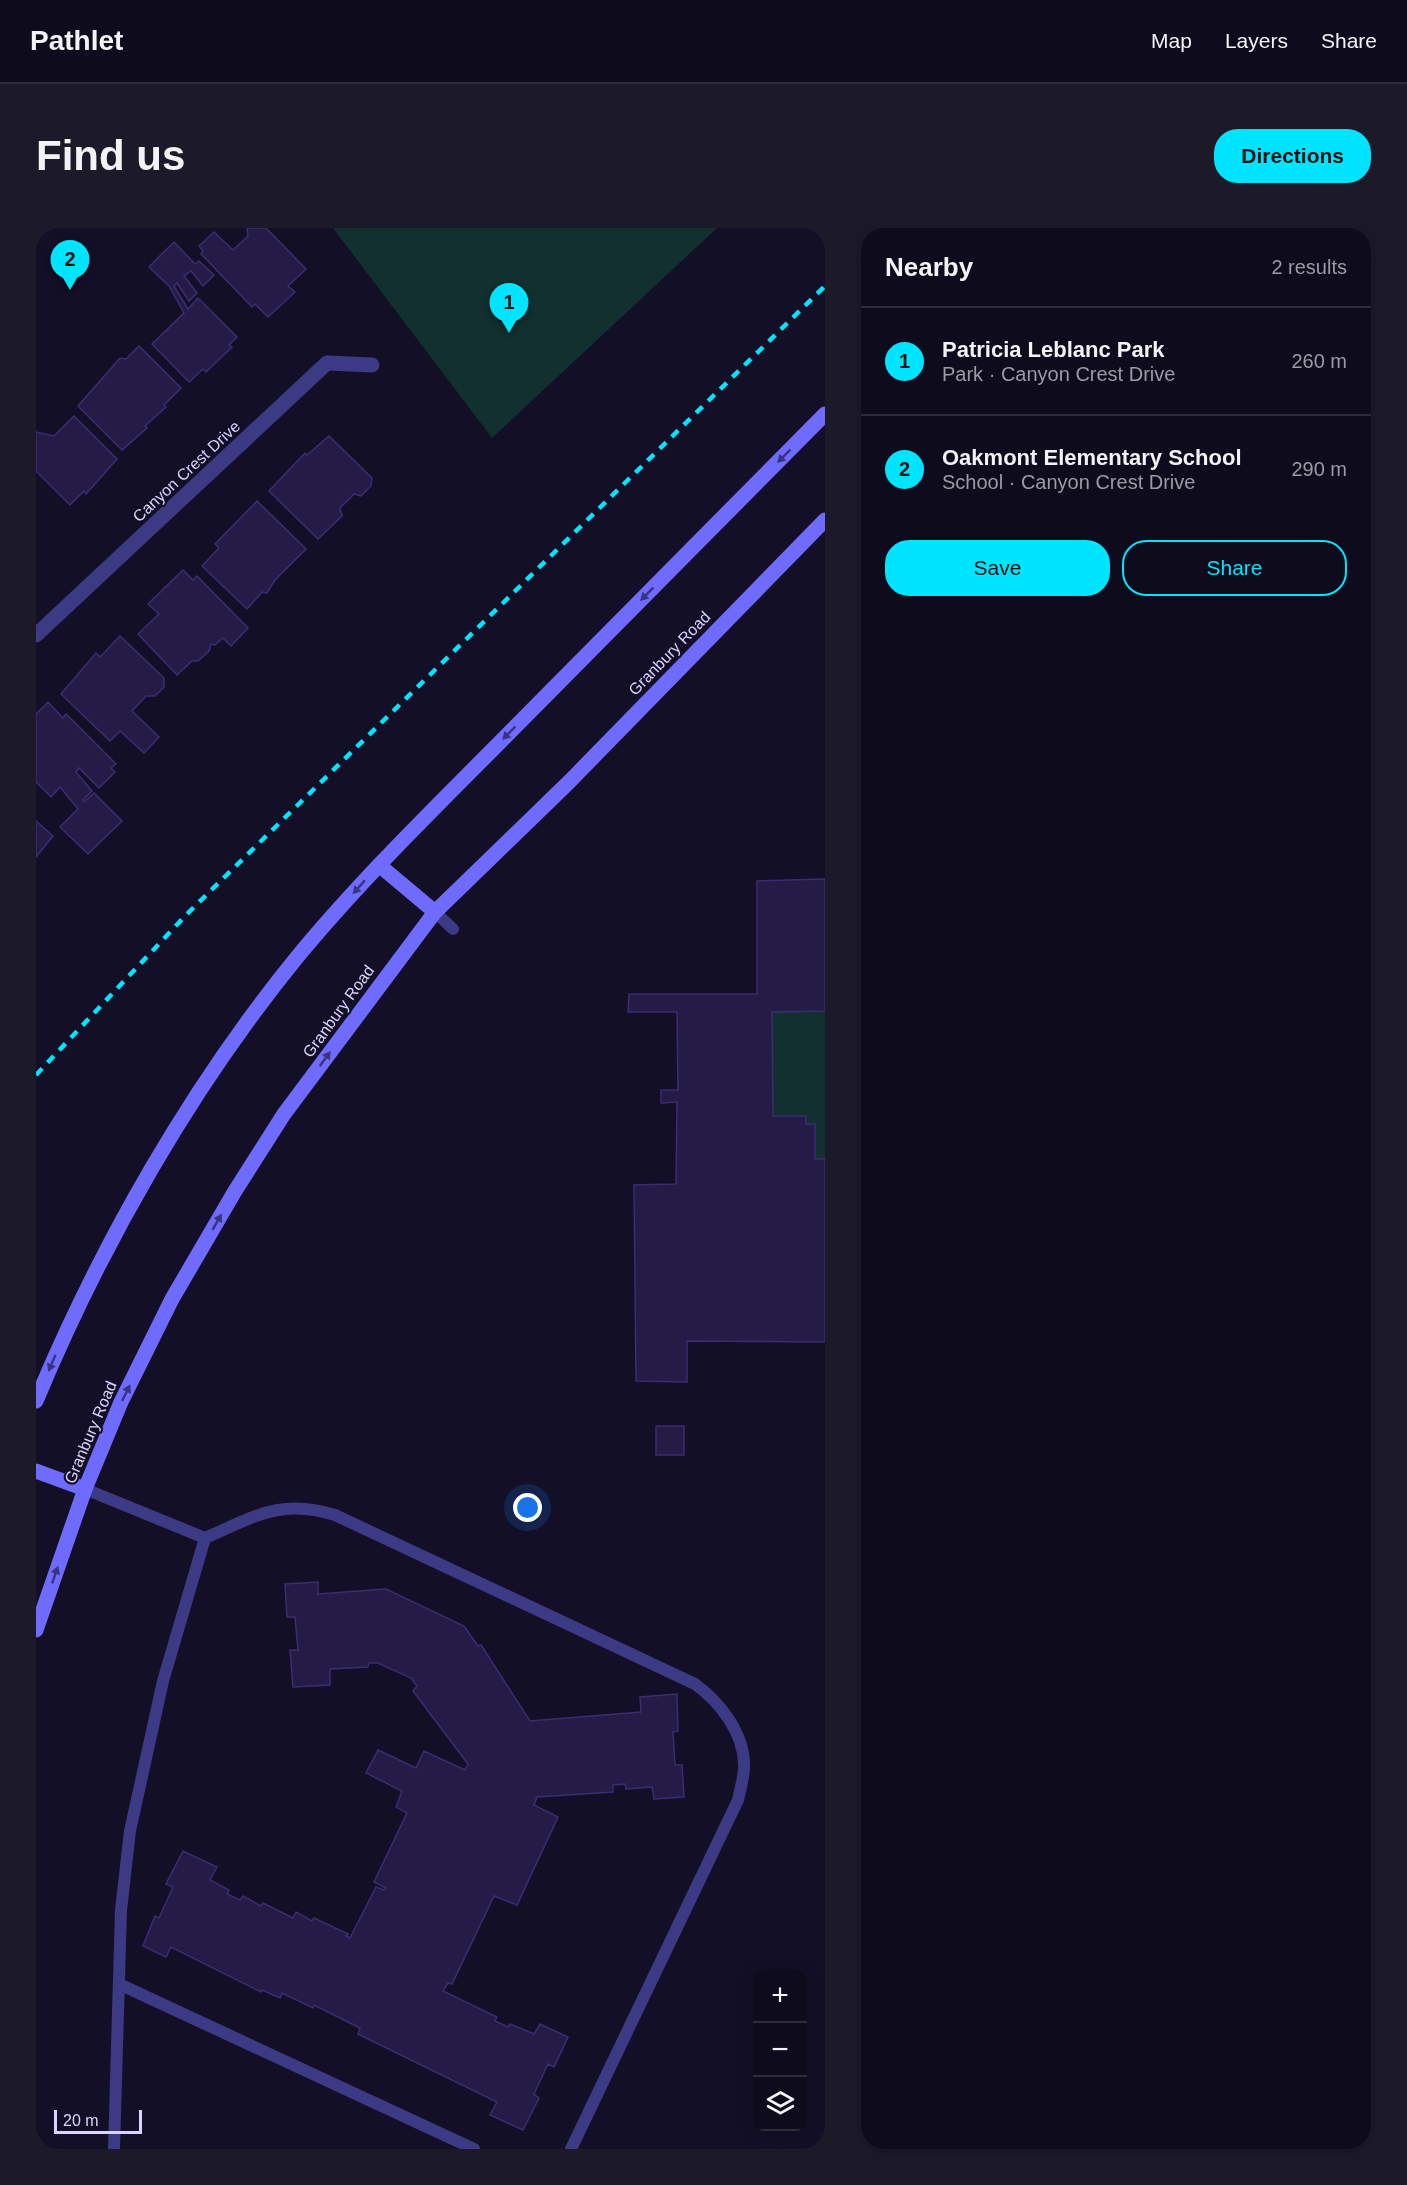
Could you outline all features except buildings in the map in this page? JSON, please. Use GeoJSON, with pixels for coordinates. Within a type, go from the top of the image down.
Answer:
{"type":"FeatureCollection","features":[{"type":"Feature","properties":{"kind":"main road"},"geometry":{"type":"LineString","coordinates":[[36,1401],[62,1338],[114,1233],[235,1039],[298,956],[379,865],[825,414]]}},
{"type":"Feature","properties":{"kind":"main road","name":"Granbury Road"},"geometry":{"type":"LineString","coordinates":[[36,1630],[85,1489],[121,1402],[172,1299],[235,1191],[284,1114],[435,912],[569,782],[825,520]]}},
{"type":"Feature","properties":{"kind":"main road"},"geometry":{"type":"LineString","coordinates":[[379,865],[435,912]]}},
{"type":"Feature","properties":{"kind":"main road"},"geometry":{"type":"LineString","coordinates":[[36,1471],[85,1489]]}},
{"type":"Feature","properties":{"kind":"street","name":"Canyon Crest Drive"},"geometry":{"type":"LineString","coordinates":[[36,635],[327,363],[372,365]]}},
{"type":"Feature","properties":{"kind":"lane"},"geometry":{"type":"LineString","coordinates":[[435,912],[453,929]]}},
{"type":"Feature","properties":{"kind":"lane"},"geometry":{"type":"LineString","coordinates":[[85,1489],[205,1538],[265,1512],[287,1507],[311,1508],[335,1515],[695,1684],[712,1697],[727,1715],[740,1743],[745,1767],[738,1800],[571,2149]]}},
{"type":"Feature","properties":{"kind":"lane"},"geometry":{"type":"LineString","coordinates":[[114,2149],[121,1910],[130,1831],[163,1681],[205,1538]]}},
{"type":"Feature","properties":{"kind":"lane"},"geometry":{"type":"LineString","coordinates":[[119,1984],[474,2149]]}},
{"type":"Feature","properties":{"kind":"green space"},"geometry":{"type":"Polygon","coordinates":[[[333,228],[717,228],[492,438],[333,228]]]}},
{"type":"Feature","properties":{"kind":"green space"},"geometry":{"type":"Polygon","coordinates":[[[825,1011],[825,1159],[815,1159],[806,1124],[773,1116],[772,1012],[825,1011]]]}},
{"type":"Feature","properties":{"kind":"railway"},"geometry":{"type":"LineString","coordinates":[[36,1075],[187,914],[825,286]]}},
{"type":"Feature","properties":{"kind":"place","name":"Oakmont Elementary School"},"geometry":{"type":"Point","coordinates":[70,290]}},
{"type":"Feature","properties":{"kind":"place","name":"Patricia Leblanc Park"},"geometry":{"type":"Point","coordinates":[509,333]}}]}
